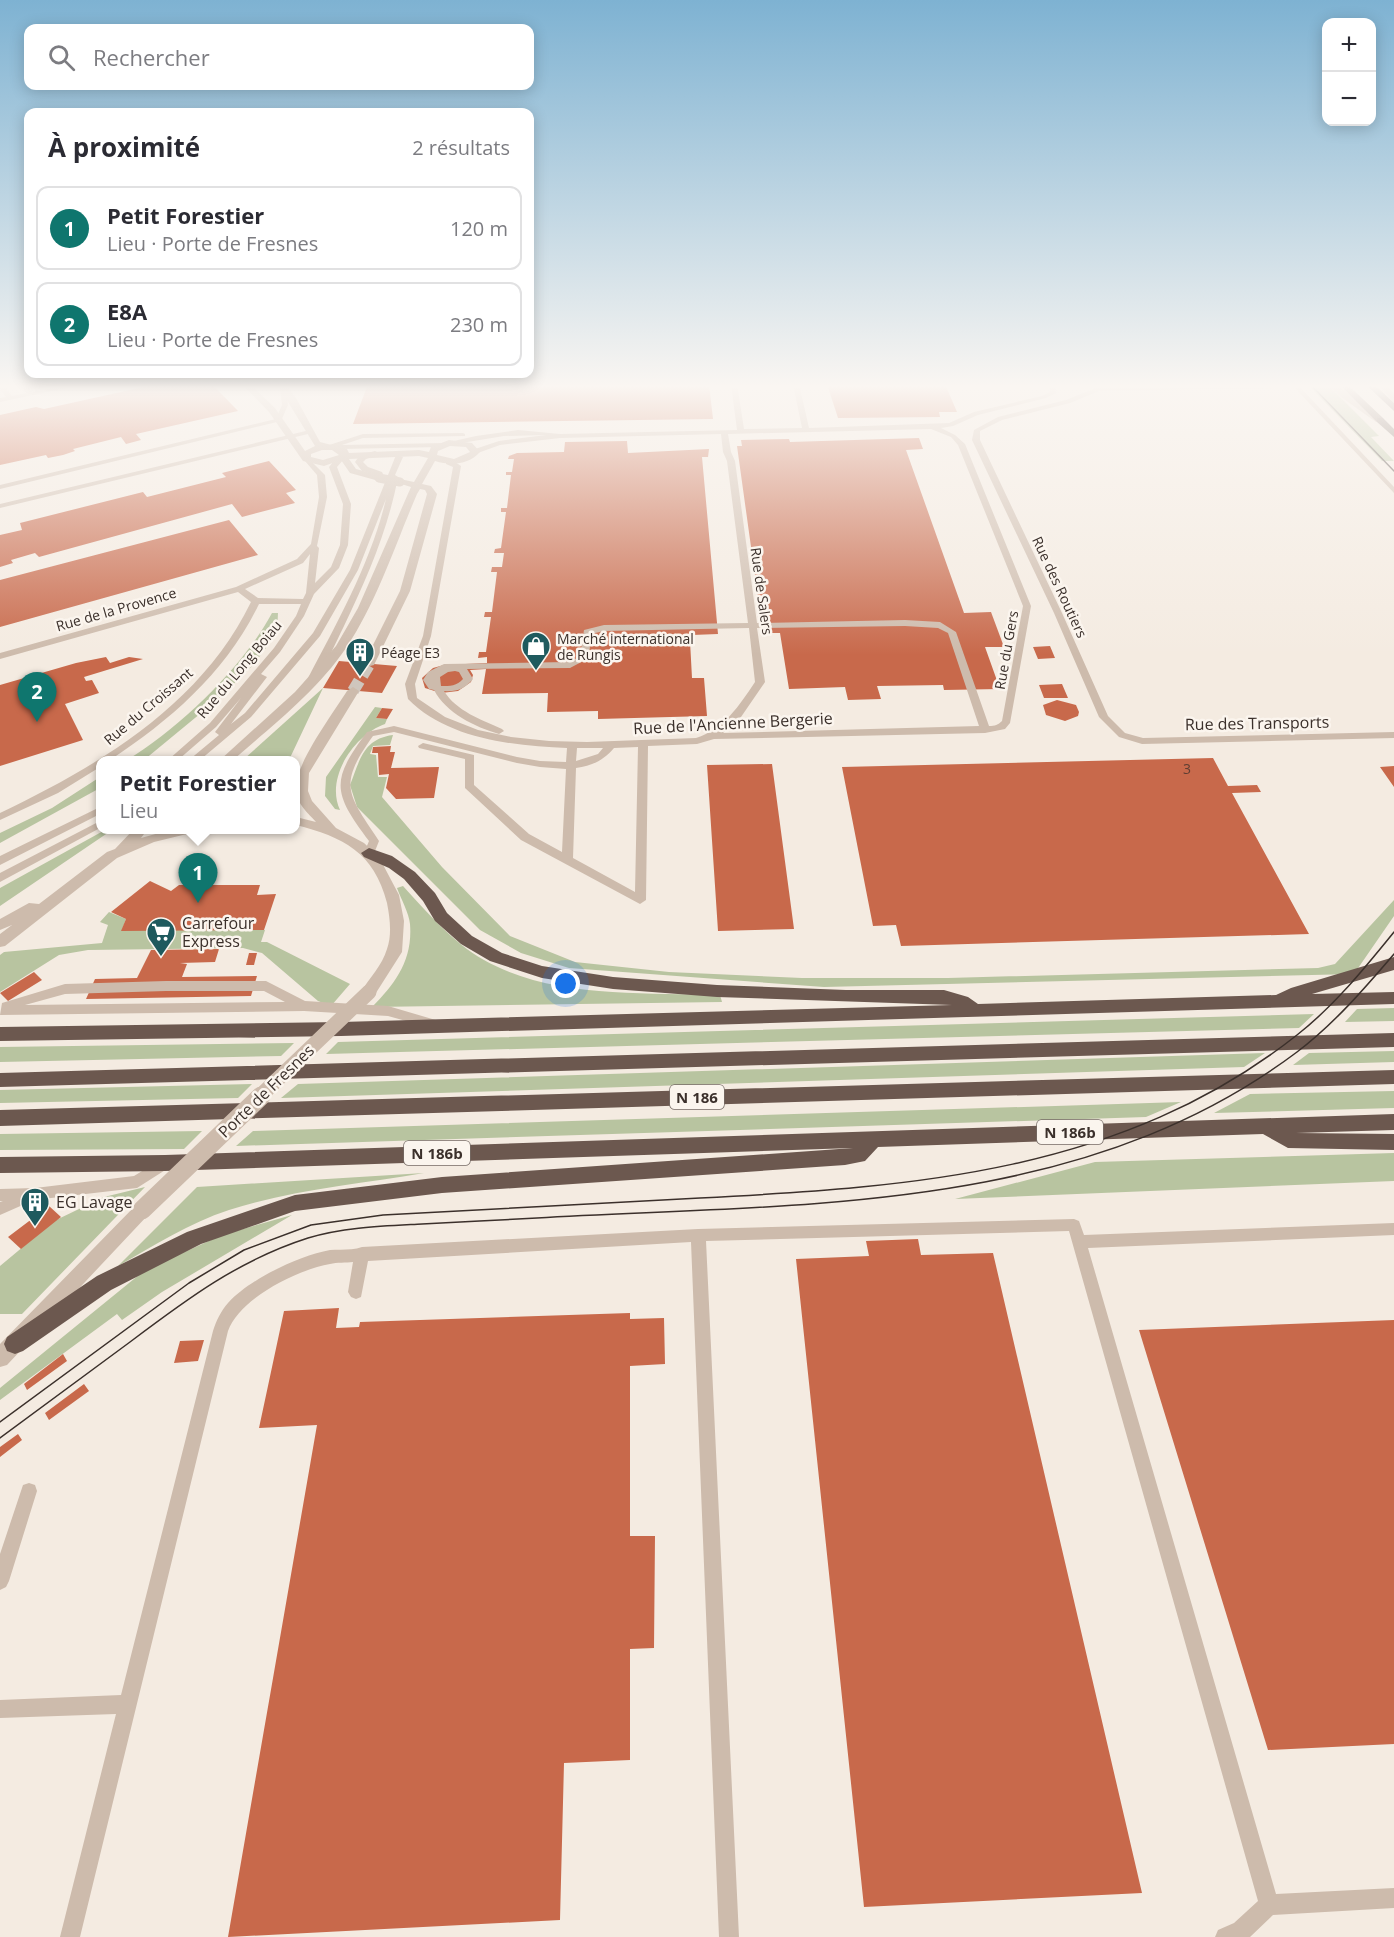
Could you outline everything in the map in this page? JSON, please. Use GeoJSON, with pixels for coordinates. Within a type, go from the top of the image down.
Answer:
{"type":"FeatureCollection","features":[{"type":"Feature","properties":{"kind":"highway"},"geometry":{"type":"LineString","coordinates":[[369,853],[388,857],[400,866],[429,896],[442,918],[471,942],[507,961],[549,974],[583,981],[761,994],[864,998],[944,996],[962,1001],[975,1011]]}},
{"type":"Feature","properties":{"kind":"highway"},"geometry":{"type":"LineString","coordinates":[[1268,1002],[1314,986],[1369,975],[1394,963]]}},
{"type":"Feature","properties":{"kind":"highway"},"geometry":{"type":"LineString","coordinates":[[0,1034],[436,1025],[1394,998]]}},
{"type":"Feature","properties":{"kind":"highway","name":"N 186"},"geometry":{"type":"LineString","coordinates":[[0,1080],[1394,1040]]}},
{"type":"Feature","properties":{"kind":"highway","name":"N 186"},"geometry":{"type":"LineString","coordinates":[[0,1118],[1394,1077]]}},
{"type":"Feature","properties":{"kind":"highway","name":"N 186b"},"geometry":{"type":"LineString","coordinates":[[0,1165],[165,1162],[1394,1122]]}},
{"type":"Feature","properties":{"kind":"highway"},"geometry":{"type":"LineString","coordinates":[[1265,1126],[1288,1140],[1301,1142],[1394,1142]]}},
{"type":"Feature","properties":{"kind":"highway"},"geometry":{"type":"LineString","coordinates":[[15,1344],[104,1282],[194,1238],[295,1203],[442,1185],[845,1157],[858,1155],[874,1139]]}},
{"type":"Feature","properties":{"kind":"street"},"geometry":{"type":"LineString","coordinates":[[369,663],[405,591],[432,495],[428,488],[371,474]]}},
{"type":"Feature","properties":{"kind":"street"},"geometry":{"type":"LineString","coordinates":[[231,756],[280,713],[340,647],[355,623],[407,483],[416,474]]}},
{"type":"Feature","properties":{"kind":"street"},"geometry":{"type":"LineString","coordinates":[[334,832],[306,802],[303,791],[303,773],[353,691]]}},
{"type":"Feature","properties":{"kind":"street"},"geometry":{"type":"LineString","coordinates":[[300,822],[334,832],[369,853]]}},
{"type":"Feature","properties":{"kind":"street"},"geometry":{"type":"LineString","coordinates":[[0,942],[136,834]]}},
{"type":"Feature","properties":{"kind":"street"},"geometry":{"type":"LineString","coordinates":[[112,855],[150,839],[170,834]]}},
{"type":"Feature","properties":{"kind":"street","name":"Porte de Fresnes"},"geometry":{"type":"LineString","coordinates":[[0,1358],[142,1210],[369,993],[386,969],[396,946],[398,923],[391,894],[369,853]]}},
{"type":"Feature","properties":{"kind":"street"},"geometry":{"type":"LineString","coordinates":[[0,925],[76,884]]}},
{"type":"Feature","properties":{"kind":"lane"},"geometry":{"type":"LineString","coordinates":[[0,487],[52,474]]}},
{"type":"Feature","properties":{"kind":"lane"},"geometry":{"type":"LineString","coordinates":[[0,506],[131,474]]}},
{"type":"Feature","properties":{"kind":"lane"},"geometry":{"type":"LineString","coordinates":[[239,589],[256,601],[308,597],[324,489],[320,474]]}},
{"type":"Feature","properties":{"kind":"lane","name":"Rue du Long Boiau"},"geometry":{"type":"LineString","coordinates":[[178,756],[213,725],[277,650],[292,630],[308,597],[335,567],[344,545],[346,498],[336,474]]}},
{"type":"Feature","properties":{"kind":"lane"},"geometry":{"type":"LineString","coordinates":[[198,756],[248,715],[317,634],[354,570],[391,474]]}},
{"type":"Feature","properties":{"kind":"lane"},"geometry":{"type":"LineString","coordinates":[[312,680],[331,645],[371,553],[392,491],[394,474]]}},
{"type":"Feature","properties":{"kind":"lane","name":"Rue de l'Ancienne Bergerie"},"geometry":{"type":"LineString","coordinates":[[456,474],[427,636],[410,684],[413,699],[431,715],[460,727],[501,738],[572,744],[697,741],[713,736],[985,730],[1002,727]]}},
{"type":"Feature","properties":{"kind":"lane","name":"Rue de Salers"},"geometry":{"type":"LineString","coordinates":[[713,736],[738,716],[760,682],[733,474]]}},
{"type":"Feature","properties":{"kind":"lane","name":"Rue du Gers"},"geometry":{"type":"LineString","coordinates":[[974,474],[1027,606],[1007,721],[1002,727]]}},
{"type":"Feature","properties":{"kind":"lane","name":"Rue des Routiers"},"geometry":{"type":"LineString","coordinates":[[992,474],[1104,717],[1122,735]]}},
{"type":"Feature","properties":{"kind":"lane"},"geometry":{"type":"LineString","coordinates":[[1378,474],[1394,491]]}},
{"type":"Feature","properties":{"kind":"lane"},"geometry":{"type":"LineString","coordinates":[[239,589],[294,565],[307,556],[315,544]]}},
{"type":"Feature","properties":{"kind":"lane","name":"Rue de la Provence"},"geometry":{"type":"LineString","coordinates":[[0,656],[239,589]]}},
{"type":"Feature","properties":{"kind":"lane","name":"Rue du Croissant"},"geometry":{"type":"LineString","coordinates":[[109,756],[183,700],[222,661],[245,628],[256,601]]}},
{"type":"Feature","properties":{"kind":"lane"},"geometry":{"type":"LineString","coordinates":[[525,741],[476,722],[441,696],[435,686],[435,676],[441,670],[453,668],[463,670],[468,679],[454,689],[443,689],[432,687],[429,680],[431,674],[444,667],[578,662],[584,658],[587,632],[604,628],[933,623],[951,632],[985,730]]}},
{"type":"Feature","properties":{"kind":"lane"},"geometry":{"type":"LineString","coordinates":[[197,756],[245,702],[277,650]]}},
{"type":"Feature","properties":{"kind":"lane"},"geometry":{"type":"LineString","coordinates":[[369,853],[374,842],[357,818],[342,790],[346,770],[370,734],[394,729],[523,761],[571,765],[594,761],[608,754],[613,743]]}},
{"type":"Feature","properties":{"kind":"lane","name":"Rue des Transports"},"geometry":{"type":"LineString","coordinates":[[1122,735],[1142,741],[1394,735]]}},
{"type":"Feature","properties":{"kind":"lane"},"geometry":{"type":"LineString","coordinates":[[423,746],[470,757],[469,786],[525,837],[640,900],[643,743]]}},
{"type":"Feature","properties":{"kind":"lane"},"geometry":{"type":"LineString","coordinates":[[567,860],[572,744]]}},
{"type":"Feature","properties":{"kind":"lane","name":"Rue du Croissant"},"geometry":{"type":"LineString","coordinates":[[0,817],[54,791],[96,765]]}},
{"type":"Feature","properties":{"kind":"lane"},"geometry":{"type":"LineString","coordinates":[[0,861],[96,812]]}},
{"type":"Feature","properties":{"kind":"lane"},"geometry":{"type":"LineString","coordinates":[[0,878],[96,826]]}},
{"type":"Feature","properties":{"kind":"lane"},"geometry":{"type":"LineString","coordinates":[[0,1009],[64,989],[177,986],[266,986],[304,1006]]}},
{"type":"Feature","properties":{"kind":"lane"},"geometry":{"type":"LineString","coordinates":[[0,1009],[304,1006],[388,1011],[436,1025]]}},
{"type":"Feature","properties":{"kind":"lane"},"geometry":{"type":"LineString","coordinates":[[0,1195],[34,1194],[137,1182],[165,1162]]}},
{"type":"Feature","properties":{"kind":"lane"},"geometry":{"type":"LineString","coordinates":[[0,1209],[34,1194]]}},
{"type":"Feature","properties":{"kind":"lane"},"geometry":{"type":"LineString","coordinates":[[70,1937],[225,1320],[242,1301],[301,1265],[330,1257],[698,1235],[1074,1226],[1269,1905]]}},
{"type":"Feature","properties":{"kind":"lane"},"geometry":{"type":"LineString","coordinates":[[1079,1242],[1394,1229]]}},
{"type":"Feature","properties":{"kind":"lane"},"geometry":{"type":"LineString","coordinates":[[698,1235],[729,1937]]}},
{"type":"Feature","properties":{"kind":"lane"},"geometry":{"type":"LineString","coordinates":[[356,1292],[362,1254]]}},
{"type":"Feature","properties":{"kind":"lane"},"geometry":{"type":"LineString","coordinates":[[0,1581],[29,1491]]}},
{"type":"Feature","properties":{"kind":"lane"},"geometry":{"type":"LineString","coordinates":[[0,1709],[128,1704]]}},
{"type":"Feature","properties":{"kind":"lane"},"geometry":{"type":"LineString","coordinates":[[1225,1937],[1241,1930],[1269,1905],[1394,1898]]}},
{"type":"Feature","properties":{"kind":"green space"},"geometry":{"type":"Polygon","coordinates":[[[272,613],[278,613],[277,633],[253,665],[218,699],[149,756],[133,756],[189,714],[227,675],[260,634],[272,613]]]}},
{"type":"Feature","properties":{"kind":"green space"},"geometry":{"type":"Polygon","coordinates":[[[323,688],[291,756],[247,756],[323,688]]]}},
{"type":"Feature","properties":{"kind":"green space"},"geometry":{"type":"Polygon","coordinates":[[[375,707],[382,708],[376,718],[387,719],[385,724],[363,738],[345,759],[336,785],[336,798],[340,810],[335,809],[325,796],[326,777],[375,707]]]}},
{"type":"Feature","properties":{"kind":"green space"},"geometry":{"type":"Polygon","coordinates":[[[393,735],[390,745],[373,746],[370,754],[376,755],[378,777],[387,777],[382,797],[442,867],[510,936],[575,962],[669,972],[802,978],[948,978],[1318,968],[1335,964],[1394,900],[1394,916],[1354,974],[824,987],[569,968],[521,953],[480,930],[357,807],[350,785],[360,759],[375,741],[393,735]]]}},
{"type":"Feature","properties":{"kind":"green space"},"geometry":{"type":"Polygon","coordinates":[[[96,780],[96,790],[0,843],[0,833],[52,808],[96,780]]]}},
{"type":"Feature","properties":{"kind":"green space"},"geometry":{"type":"Polygon","coordinates":[[[98,834],[106,834],[0,906],[0,888],[98,834]]]}},
{"type":"Feature","properties":{"kind":"green space"},"geometry":{"type":"Polygon","coordinates":[[[403,886],[461,945],[484,960],[511,973],[539,982],[599,991],[720,995],[722,1002],[372,1007],[395,980],[409,949],[410,924],[397,888],[403,886]]]}},
{"type":"Feature","properties":{"kind":"green space"},"geometry":{"type":"Polygon","coordinates":[[[109,912],[126,919],[122,930],[265,930],[261,942],[267,942],[350,984],[331,1006],[318,1001],[262,953],[243,948],[88,950],[59,955],[0,992],[0,955],[4,952],[102,943],[108,925],[100,922],[109,912]]]}},
{"type":"Feature","properties":{"kind":"green space"},"geometry":{"type":"Polygon","coordinates":[[[1394,1008],[1394,1021],[1345,1022],[1357,1009],[1394,1008]]]}},
{"type":"Feature","properties":{"kind":"green space"},"geometry":{"type":"Polygon","coordinates":[[[1314,1014],[1299,1028],[326,1054],[338,1042],[1314,1014]]]}},
{"type":"Feature","properties":{"kind":"green space"},"geometry":{"type":"Polygon","coordinates":[[[294,1043],[281,1056],[0,1062],[0,1047],[294,1043]]]}},
{"type":"Feature","properties":{"kind":"green space"},"geometry":{"type":"Polygon","coordinates":[[[1394,1051],[1394,1062],[1293,1065],[1309,1053],[1394,1051]]]}},
{"type":"Feature","properties":{"kind":"green space"},"geometry":{"type":"Polygon","coordinates":[[[1265,1053],[1244,1067],[281,1098],[298,1084],[1265,1053]]]}},
{"type":"Feature","properties":{"kind":"green space"},"geometry":{"type":"Polygon","coordinates":[[[252,1084],[238,1098],[0,1103],[0,1090],[252,1084]]]}},
{"type":"Feature","properties":{"kind":"green space"},"geometry":{"type":"Polygon","coordinates":[[[1394,1091],[1394,1108],[1214,1113],[1250,1094],[1394,1091]]]}},
{"type":"Feature","properties":{"kind":"green space"},"geometry":{"type":"Polygon","coordinates":[[[1181,1102],[1146,1117],[236,1146],[253,1131],[1181,1102]]]}},
{"type":"Feature","properties":{"kind":"green space"},"geometry":{"type":"Polygon","coordinates":[[[202,1131],[184,1149],[0,1150],[0,1134],[202,1131]]]}},
{"type":"Feature","properties":{"kind":"green space"},"geometry":{"type":"Polygon","coordinates":[[[1394,1153],[1394,1181],[955,1199],[1095,1162],[1394,1153]]]}},
{"type":"Feature","properties":{"kind":"green space"},"geometry":{"type":"Polygon","coordinates":[[[424,1173],[301,1192],[229,1210],[186,1228],[118,1266],[197,1187],[424,1173]]]}},
{"type":"Feature","properties":{"kind":"green space"},"geometry":{"type":"Polygon","coordinates":[[[145,1187],[22,1314],[0,1314],[0,1266],[54,1221],[104,1197],[145,1187]]]}},
{"type":"Feature","properties":{"kind":"green space"},"geometry":{"type":"Polygon","coordinates":[[[292,1215],[162,1292],[122,1320],[117,1314],[0,1400],[0,1388],[145,1270],[222,1235],[292,1215]]]}},
{"type":"Feature","properties":{"kind":"building"},"geometry":{"type":"Polygon","coordinates":[[[223,474],[281,474],[296,490],[286,493],[295,503],[242,517],[232,504],[39,557],[35,553],[11,560],[13,563],[0,567],[0,535],[22,530],[20,523],[143,492],[147,497],[226,477],[223,474]]]}},
{"type":"Feature","properties":{"kind":"building"},"geometry":{"type":"Polygon","coordinates":[[[704,474],[718,634],[692,635],[693,641],[690,641],[692,678],[704,678],[707,716],[598,719],[598,711],[547,712],[548,693],[482,694],[486,669],[470,670],[473,675],[471,682],[458,691],[441,693],[425,688],[422,678],[433,668],[444,665],[487,663],[487,657],[478,658],[479,652],[486,652],[491,617],[484,617],[485,612],[492,612],[497,572],[491,572],[492,567],[502,567],[504,553],[494,553],[495,549],[501,548],[506,512],[501,512],[501,508],[507,508],[511,475],[506,475],[704,474]]]}},
{"type":"Feature","properties":{"kind":"building"},"geometry":{"type":"Polygon","coordinates":[[[741,474],[915,474],[964,613],[991,612],[1004,647],[985,647],[1000,689],[944,690],[943,685],[877,686],[881,699],[848,700],[845,687],[789,689],[780,633],[763,633],[741,474]]]}},
{"type":"Feature","properties":{"kind":"building"},"geometry":{"type":"Polygon","coordinates":[[[229,520],[258,555],[0,627],[0,580],[229,520]]]}},
{"type":"Feature","properties":{"kind":"building"},"geometry":{"type":"Polygon","coordinates":[[[1050,646],[1055,658],[1038,659],[1033,647],[1050,646]]]}},
{"type":"Feature","properties":{"kind":"building"},"geometry":{"type":"Polygon","coordinates":[[[106,657],[110,663],[129,657],[143,659],[84,677],[86,681],[92,680],[99,693],[65,704],[83,740],[0,766],[0,685],[76,663],[106,657]]]}},
{"type":"Feature","properties":{"kind":"building","name":"Péage E3"},"geometry":{"type":"Polygon","coordinates":[[[339,661],[397,666],[382,693],[323,688],[339,661]]]}},
{"type":"Feature","properties":{"kind":"building"},"geometry":{"type":"Polygon","coordinates":[[[1062,684],[1068,698],[1044,698],[1039,685],[1062,684]]]}},
{"type":"Feature","properties":{"kind":"building"},"geometry":{"type":"Polygon","coordinates":[[[1057,700],[1076,705],[1078,716],[1065,721],[1046,715],[1043,705],[1057,700]]]}},
{"type":"Feature","properties":{"kind":"building"},"geometry":{"type":"Polygon","coordinates":[[[382,708],[393,709],[387,719],[376,718],[382,708]]]}},
{"type":"Feature","properties":{"kind":"building"},"geometry":{"type":"Polygon","coordinates":[[[391,746],[390,752],[395,752],[391,768],[439,767],[434,798],[396,799],[386,788],[389,774],[379,775],[378,753],[372,753],[373,747],[391,746]]]}},
{"type":"Feature","properties":{"kind":"building"},"geometry":{"type":"Polygon","coordinates":[[[1213,758],[1228,786],[1257,785],[1261,792],[1232,793],[1309,934],[901,946],[896,925],[873,926],[842,767],[1213,758]]]}},
{"type":"Feature","properties":{"kind":"building"},"geometry":{"type":"Polygon","coordinates":[[[772,764],[794,929],[718,931],[707,765],[772,764]]]}},
{"type":"Feature","properties":{"kind":"building"},"geometry":{"type":"Polygon","coordinates":[[[1394,766],[1394,787],[1380,767],[1394,766]]]}},
{"type":"Feature","properties":{"kind":"building"},"geometry":{"type":"Polygon","coordinates":[[[150,881],[171,891],[179,885],[260,885],[257,895],[276,894],[264,930],[121,931],[126,919],[111,912],[150,881]]]}},
{"type":"Feature","properties":{"kind":"building"},"geometry":{"type":"Polygon","coordinates":[[[219,949],[215,962],[180,963],[187,964],[182,977],[257,976],[251,996],[86,999],[95,979],[137,978],[151,950],[219,949]]]}},
{"type":"Feature","properties":{"kind":"building"},"geometry":{"type":"Polygon","coordinates":[[[249,953],[257,953],[254,965],[246,965],[249,953]]]}},
{"type":"Feature","properties":{"kind":"building"},"geometry":{"type":"Polygon","coordinates":[[[34,972],[42,980],[8,1001],[0,993],[34,972]]]}},
{"type":"Feature","properties":{"kind":"building","name":"EG Lavage"},"geometry":{"type":"Polygon","coordinates":[[[49,1206],[61,1217],[21,1249],[8,1237],[49,1206]]]}},
{"type":"Feature","properties":{"kind":"building"},"geometry":{"type":"Polygon","coordinates":[[[918,1239],[921,1255],[993,1253],[1142,1893],[864,1907],[796,1259],[869,1256],[866,1241],[918,1239]]]}},
{"type":"Feature","properties":{"kind":"building"},"geometry":{"type":"Polygon","coordinates":[[[339,1308],[336,1328],[359,1327],[360,1322],[630,1313],[630,1319],[664,1318],[665,1364],[630,1366],[630,1536],[655,1536],[654,1648],[630,1649],[630,1760],[564,1763],[560,1920],[228,1937],[317,1425],[259,1428],[284,1311],[339,1308]]]}},
{"type":"Feature","properties":{"kind":"building"},"geometry":{"type":"Polygon","coordinates":[[[1394,1320],[1394,1744],[1268,1750],[1139,1330],[1394,1320]]]}},
{"type":"Feature","properties":{"kind":"building"},"geometry":{"type":"Polygon","coordinates":[[[204,1340],[198,1361],[174,1363],[180,1341],[204,1340]]]}},
{"type":"Feature","properties":{"kind":"building"},"geometry":{"type":"Polygon","coordinates":[[[63,1354],[67,1361],[27,1390],[24,1384],[63,1354]]]}},
{"type":"Feature","properties":{"kind":"building"},"geometry":{"type":"Polygon","coordinates":[[[84,1384],[89,1391],[49,1420],[45,1413],[84,1384]]]}},
{"type":"Feature","properties":{"kind":"building"},"geometry":{"type":"Polygon","coordinates":[[[18,1434],[22,1440],[0,1457],[0,1447],[18,1434]]]}},
{"type":"Feature","properties":{"kind":"tunnel"},"geometry":{"type":"LineString","coordinates":[[353,691],[370,663]]}},
{"type":"Feature","properties":{"kind":"tram line"},"geometry":{"type":"LineString","coordinates":[[0,1422],[189,1283],[244,1250],[311,1225],[383,1215],[859,1187],[936,1178],[1013,1164],[1087,1144],[1160,1117],[1230,1081],[1297,1035],[1336,999],[1394,932]]}},
{"type":"Feature","properties":{"kind":"tram line"},"geometry":{"type":"LineString","coordinates":[[0,1438],[214,1282],[259,1257],[322,1234],[393,1225],[734,1209],[833,1202],[932,1191],[1029,1173],[1123,1145],[1212,1106],[1297,1052],[1336,1018],[1394,954]]}},
{"type":"Feature","properties":{"kind":"place","name":"Marché international de Rungis"},"geometry":{"type":"Point","coordinates":[536,672]}},
{"type":"Feature","properties":{"kind":"place","name":"Péage E3"},"geometry":{"type":"Point","coordinates":[360,678]}},
{"type":"Feature","properties":{"kind":"place","name":"E8A"},"geometry":{"type":"Point","coordinates":[37,722]}},
{"type":"Feature","properties":{"kind":"place","name":"Petit Forestier"},"geometry":{"type":"Point","coordinates":[198,903]}},
{"type":"Feature","properties":{"kind":"place","name":"Carrefour Express"},"geometry":{"type":"Point","coordinates":[161,958]}},
{"type":"Feature","properties":{"kind":"place","name":"EG Lavage"},"geometry":{"type":"Point","coordinates":[35,1228]}}]}
